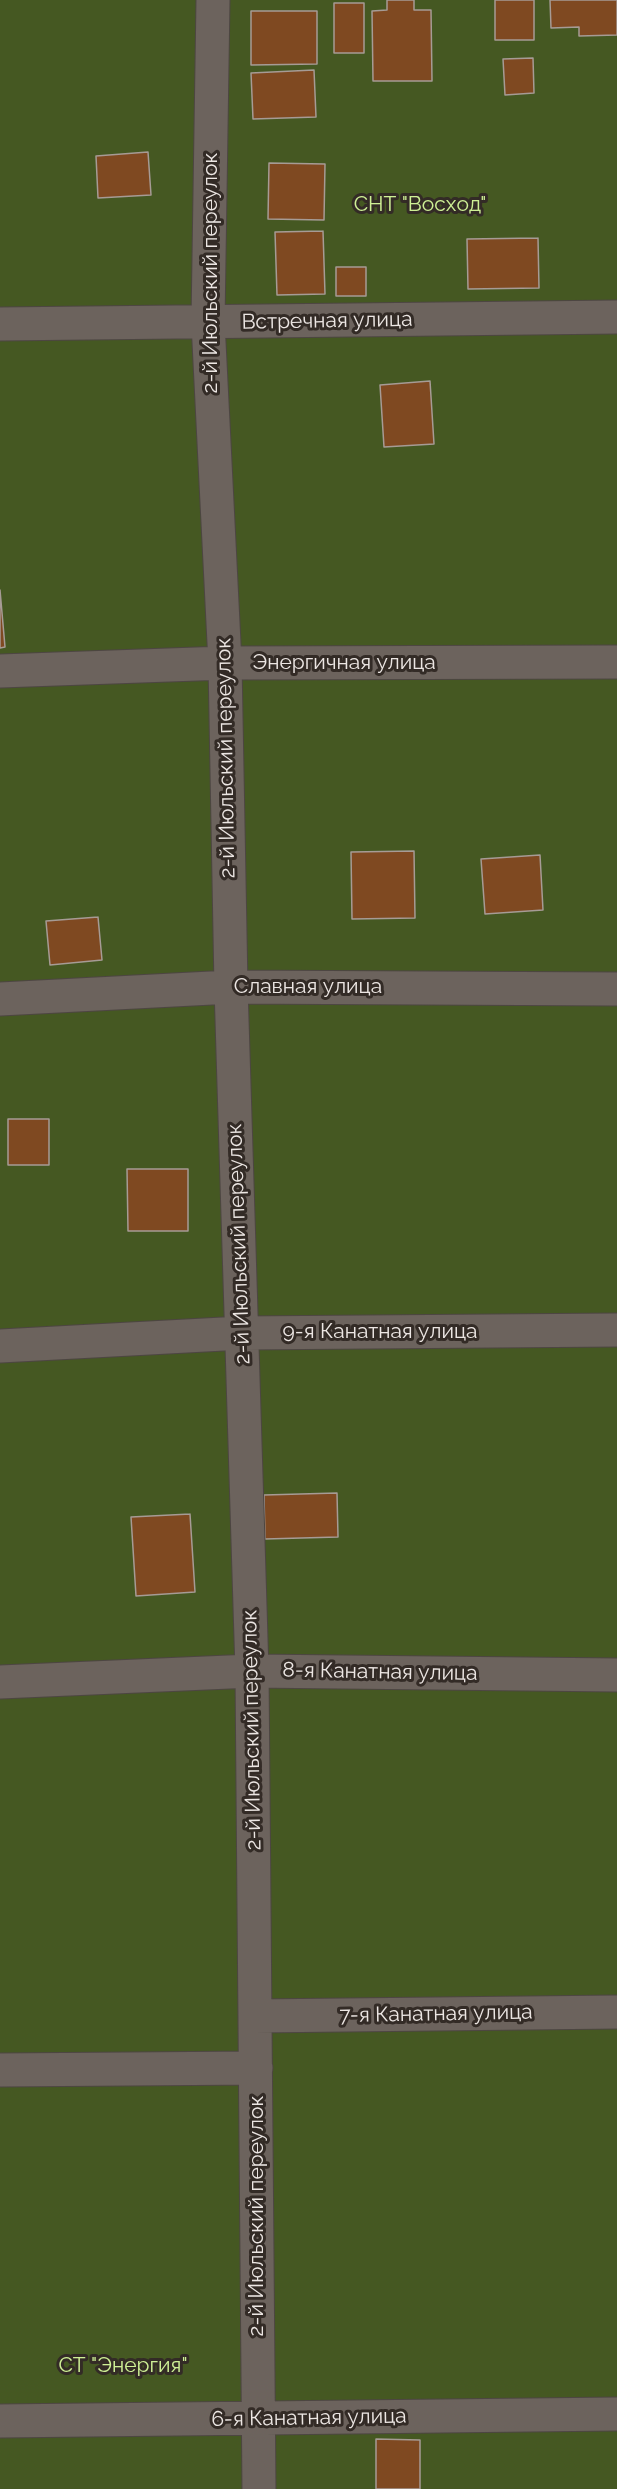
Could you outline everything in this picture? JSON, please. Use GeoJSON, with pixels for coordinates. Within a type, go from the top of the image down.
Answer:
{"type":"FeatureCollection","features":[{"type":"Feature","properties":{"kind":"lane","name":"2-й Июльский переулок"},"geometry":{"type":"LineString","coordinates":[[213,0],[208,322],[225,663],[231,987],[252,1671],[259,2489]]}},
{"type":"Feature","properties":{"kind":"lane","name":"Встречная улица"},"geometry":{"type":"LineString","coordinates":[[0,324],[617,317]]}},
{"type":"Feature","properties":{"kind":"lane","name":"Энергичная улица"},"geometry":{"type":"LineString","coordinates":[[0,671],[225,663],[617,662]]}},
{"type":"Feature","properties":{"kind":"lane","name":"Славная улица"},"geometry":{"type":"LineString","coordinates":[[0,999],[231,987],[617,989]]}},
{"type":"Feature","properties":{"kind":"lane","name":"9-я Канатная улица"},"geometry":{"type":"LineString","coordinates":[[0,1346],[242,1333],[617,1330]]}},
{"type":"Feature","properties":{"kind":"lane","name":"8-я Канатная улица"},"geometry":{"type":"LineString","coordinates":[[0,1682],[252,1671],[617,1675]]}},
{"type":"Feature","properties":{"kind":"lane","name":"7-я Канатная улица"},"geometry":{"type":"LineString","coordinates":[[255,2016],[617,2012]]}},
{"type":"Feature","properties":{"kind":"lane"},"geometry":{"type":"LineString","coordinates":[[0,2070],[256,2068]]}},
{"type":"Feature","properties":{"kind":"lane","name":"6-я Канатная улица"},"geometry":{"type":"LineString","coordinates":[[0,2421],[617,2414]]}},
{"type":"Feature","properties":{"kind":"green space","name":"СНТ \"Восход\""},"geometry":{"type":"Polygon","coordinates":[[[0,0],[617,0],[617,2489],[0,2489],[0,0]]]}},
{"type":"Feature","properties":{"kind":"building"},"geometry":{"type":"Polygon","coordinates":[[[387,0],[414,0],[414,10],[431,10],[432,81],[373,81],[372,11],[387,10],[387,0]]]}},
{"type":"Feature","properties":{"kind":"building"},"geometry":{"type":"Polygon","coordinates":[[[495,0],[534,0],[534,40],[495,40],[495,0]]]}},
{"type":"Feature","properties":{"kind":"building"},"geometry":{"type":"Polygon","coordinates":[[[550,0],[617,0],[617,35],[579,36],[579,27],[551,28],[550,0]]]}},
{"type":"Feature","properties":{"kind":"building"},"geometry":{"type":"Polygon","coordinates":[[[334,3],[364,3],[364,53],[334,53],[334,3]]]}},
{"type":"Feature","properties":{"kind":"building"},"geometry":{"type":"Polygon","coordinates":[[[251,11],[317,11],[317,64],[251,65],[251,11]]]}},
{"type":"Feature","properties":{"kind":"building"},"geometry":{"type":"Polygon","coordinates":[[[533,58],[534,93],[505,95],[503,59],[533,58]]]}},
{"type":"Feature","properties":{"kind":"building"},"geometry":{"type":"Polygon","coordinates":[[[314,70],[316,117],[253,119],[251,73],[314,70]]]}},
{"type":"Feature","properties":{"kind":"building"},"geometry":{"type":"Polygon","coordinates":[[[148,152],[151,195],[98,198],[96,156],[148,152]]]}},
{"type":"Feature","properties":{"kind":"building"},"geometry":{"type":"Polygon","coordinates":[[[269,163],[325,164],[324,220],[268,219],[269,163]]]}},
{"type":"Feature","properties":{"kind":"building"},"geometry":{"type":"Polygon","coordinates":[[[323,231],[325,294],[277,295],[275,232],[323,231]]]}},
{"type":"Feature","properties":{"kind":"building"},"geometry":{"type":"Polygon","coordinates":[[[538,238],[539,288],[468,289],[467,239],[538,238]]]}},
{"type":"Feature","properties":{"kind":"building"},"geometry":{"type":"Polygon","coordinates":[[[336,267],[366,267],[366,296],[336,296],[336,267]]]}},
{"type":"Feature","properties":{"kind":"building"},"geometry":{"type":"Polygon","coordinates":[[[430,381],[434,444],[384,447],[380,385],[430,381]]]}},
{"type":"Feature","properties":{"kind":"building"},"geometry":{"type":"Polygon","coordinates":[[[0,590],[5,647],[0,648],[0,590]]]}},
{"type":"Feature","properties":{"kind":"building"},"geometry":{"type":"Polygon","coordinates":[[[414,851],[415,918],[352,919],[351,852],[414,851]]]}},
{"type":"Feature","properties":{"kind":"building"},"geometry":{"type":"Polygon","coordinates":[[[540,855],[543,910],[485,914],[481,859],[540,855]]]}},
{"type":"Feature","properties":{"kind":"building"},"geometry":{"type":"Polygon","coordinates":[[[98,917],[102,960],[50,965],[46,921],[98,917]]]}},
{"type":"Feature","properties":{"kind":"building"},"geometry":{"type":"Polygon","coordinates":[[[8,1119],[49,1119],[49,1165],[8,1165],[8,1119]]]}},
{"type":"Feature","properties":{"kind":"building"},"geometry":{"type":"Polygon","coordinates":[[[127,1169],[188,1169],[188,1231],[128,1231],[127,1169]]]}},
{"type":"Feature","properties":{"kind":"building"},"geometry":{"type":"Polygon","coordinates":[[[337,1493],[338,1537],[265,1539],[264,1495],[337,1493]]]}},
{"type":"Feature","properties":{"kind":"building"},"geometry":{"type":"Polygon","coordinates":[[[190,1514],[195,1592],[136,1596],[131,1517],[190,1514]]]}},
{"type":"Feature","properties":{"kind":"building"},"geometry":{"type":"Polygon","coordinates":[[[376,2439],[420,2440],[420,2489],[376,2489],[376,2439]]]}},
{"type":"Feature","properties":{"kind":"park label","name":"СТ \"Энергия\""},"geometry":{"type":"Point","coordinates":[123,2366]}}]}
